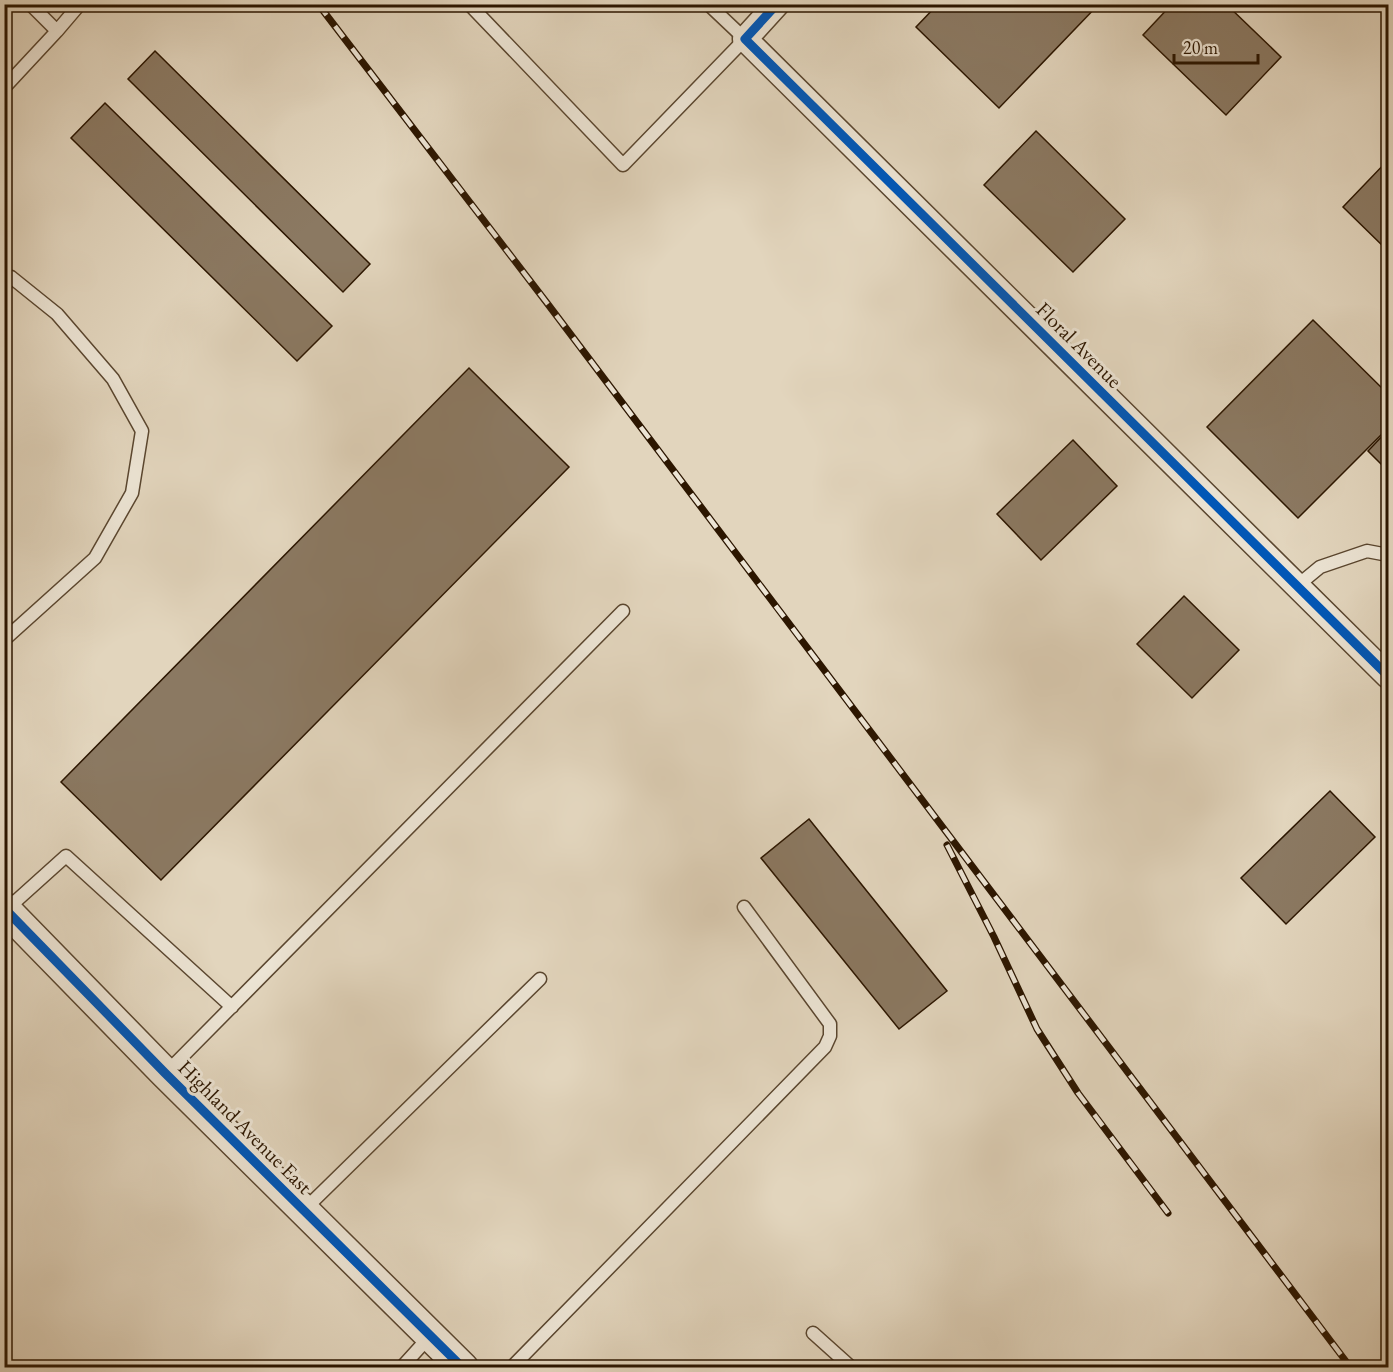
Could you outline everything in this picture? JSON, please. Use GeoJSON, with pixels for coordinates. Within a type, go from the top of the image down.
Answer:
{"type":"FeatureCollection","features":[{"type":"Feature","properties":{"kind":"street"},"geometry":{"type":"LineString","coordinates":[[745,39],[777,4]]}},
{"type":"Feature","properties":{"kind":"street","name":"Floral Avenue"},"geometry":{"type":"LineString","coordinates":[[745,39],[1389,676]]}},
{"type":"Feature","properties":{"kind":"street","name":"Highland Avenue East"},"geometry":{"type":"LineString","coordinates":[[5,909],[165,1073],[463,1368]]}},
{"type":"Feature","properties":{"kind":"lane"},"geometry":{"type":"LineString","coordinates":[[30,4],[57,31]]}},
{"type":"Feature","properties":{"kind":"lane"},"geometry":{"type":"LineString","coordinates":[[4,88],[80,4]]}},
{"type":"Feature","properties":{"kind":"lane"},"geometry":{"type":"LineString","coordinates":[[469,4],[623,165],[745,39],[708,4]]}},
{"type":"Feature","properties":{"kind":"lane"},"geometry":{"type":"LineString","coordinates":[[4,275],[10,277],[57,314],[113,379],[142,431],[132,493],[94,558],[4,640]]}},
{"type":"Feature","properties":{"kind":"lane"},"geometry":{"type":"LineString","coordinates":[[1297,586],[1320,567],[1348,557],[1367,551],[1389,555]]}},
{"type":"Feature","properties":{"kind":"lane"},"geometry":{"type":"LineString","coordinates":[[165,1073],[623,611]]}},
{"type":"Feature","properties":{"kind":"lane"},"geometry":{"type":"LineString","coordinates":[[5,909],[66,856],[232,1006]]}},
{"type":"Feature","properties":{"kind":"lane"},"geometry":{"type":"LineString","coordinates":[[511,1368],[825,1047],[830,1036],[830,1024],[744,907]]}},
{"type":"Feature","properties":{"kind":"lane"},"geometry":{"type":"LineString","coordinates":[[304,1210],[540,979]]}},
{"type":"Feature","properties":{"kind":"lane"},"geometry":{"type":"LineString","coordinates":[[813,1333],[852,1368]]}},
{"type":"Feature","properties":{"kind":"lane"},"geometry":{"type":"LineString","coordinates":[[401,1368],[430,1335]]}},
{"type":"Feature","properties":{"kind":"building"},"geometry":{"type":"Polygon","coordinates":[[[938,4],[1099,4],[999,108],[916,27],[938,4]]]}},
{"type":"Feature","properties":{"kind":"building"},"geometry":{"type":"Polygon","coordinates":[[[1172,4],[1226,4],[1281,57],[1226,115],[1143,35],[1172,4]]]}},
{"type":"Feature","properties":{"kind":"building"},"geometry":{"type":"Polygon","coordinates":[[[155,51],[370,264],[343,292],[128,79],[155,51]]]}},
{"type":"Feature","properties":{"kind":"building"},"geometry":{"type":"Polygon","coordinates":[[[105,103],[332,326],[297,361],[71,138],[105,103]]]}},
{"type":"Feature","properties":{"kind":"building"},"geometry":{"type":"Polygon","coordinates":[[[1036,131],[1125,219],[1073,272],[984,185],[1036,131]]]}},
{"type":"Feature","properties":{"kind":"building"},"geometry":{"type":"Polygon","coordinates":[[[1388,160],[1388,251],[1343,207],[1388,160]]]}},
{"type":"Feature","properties":{"kind":"building"},"geometry":{"type":"Polygon","coordinates":[[[1313,320],[1388,394],[1388,428],[1298,518],[1207,427],[1313,320]]]}},
{"type":"Feature","properties":{"kind":"building"},"geometry":{"type":"Polygon","coordinates":[[[469,368],[569,467],[161,880],[61,782],[469,368]]]}},
{"type":"Feature","properties":{"kind":"building"},"geometry":{"type":"Polygon","coordinates":[[[1388,430],[1388,471],[1368,451],[1388,430]]]}},
{"type":"Feature","properties":{"kind":"building"},"geometry":{"type":"Polygon","coordinates":[[[1073,440],[1117,486],[1041,560],[997,514],[1073,440]]]}},
{"type":"Feature","properties":{"kind":"building"},"geometry":{"type":"Polygon","coordinates":[[[1184,596],[1239,650],[1192,698],[1137,644],[1184,596]]]}},
{"type":"Feature","properties":{"kind":"building"},"geometry":{"type":"Polygon","coordinates":[[[1330,791],[1375,837],[1286,924],[1241,878],[1330,791]]]}},
{"type":"Feature","properties":{"kind":"building"},"geometry":{"type":"Polygon","coordinates":[[[809,819],[947,991],[899,1029],[761,858],[809,819]]]}},
{"type":"Feature","properties":{"kind":"railway"},"geometry":{"type":"LineString","coordinates":[[318,4],[547,303],[1351,1368]]}},
{"type":"Feature","properties":{"kind":"railway"},"geometry":{"type":"LineString","coordinates":[[947,845],[1037,1029],[1078,1093],[1168,1213]]}},
{"type":"Feature","properties":{"kind":"cycle path"},"geometry":{"type":"LineString","coordinates":[[777,4],[745,39],[1388,676]]}},
{"type":"Feature","properties":{"kind":"cycle path"},"geometry":{"type":"LineString","coordinates":[[4,908],[165,1073],[463,1368]]}}]}
